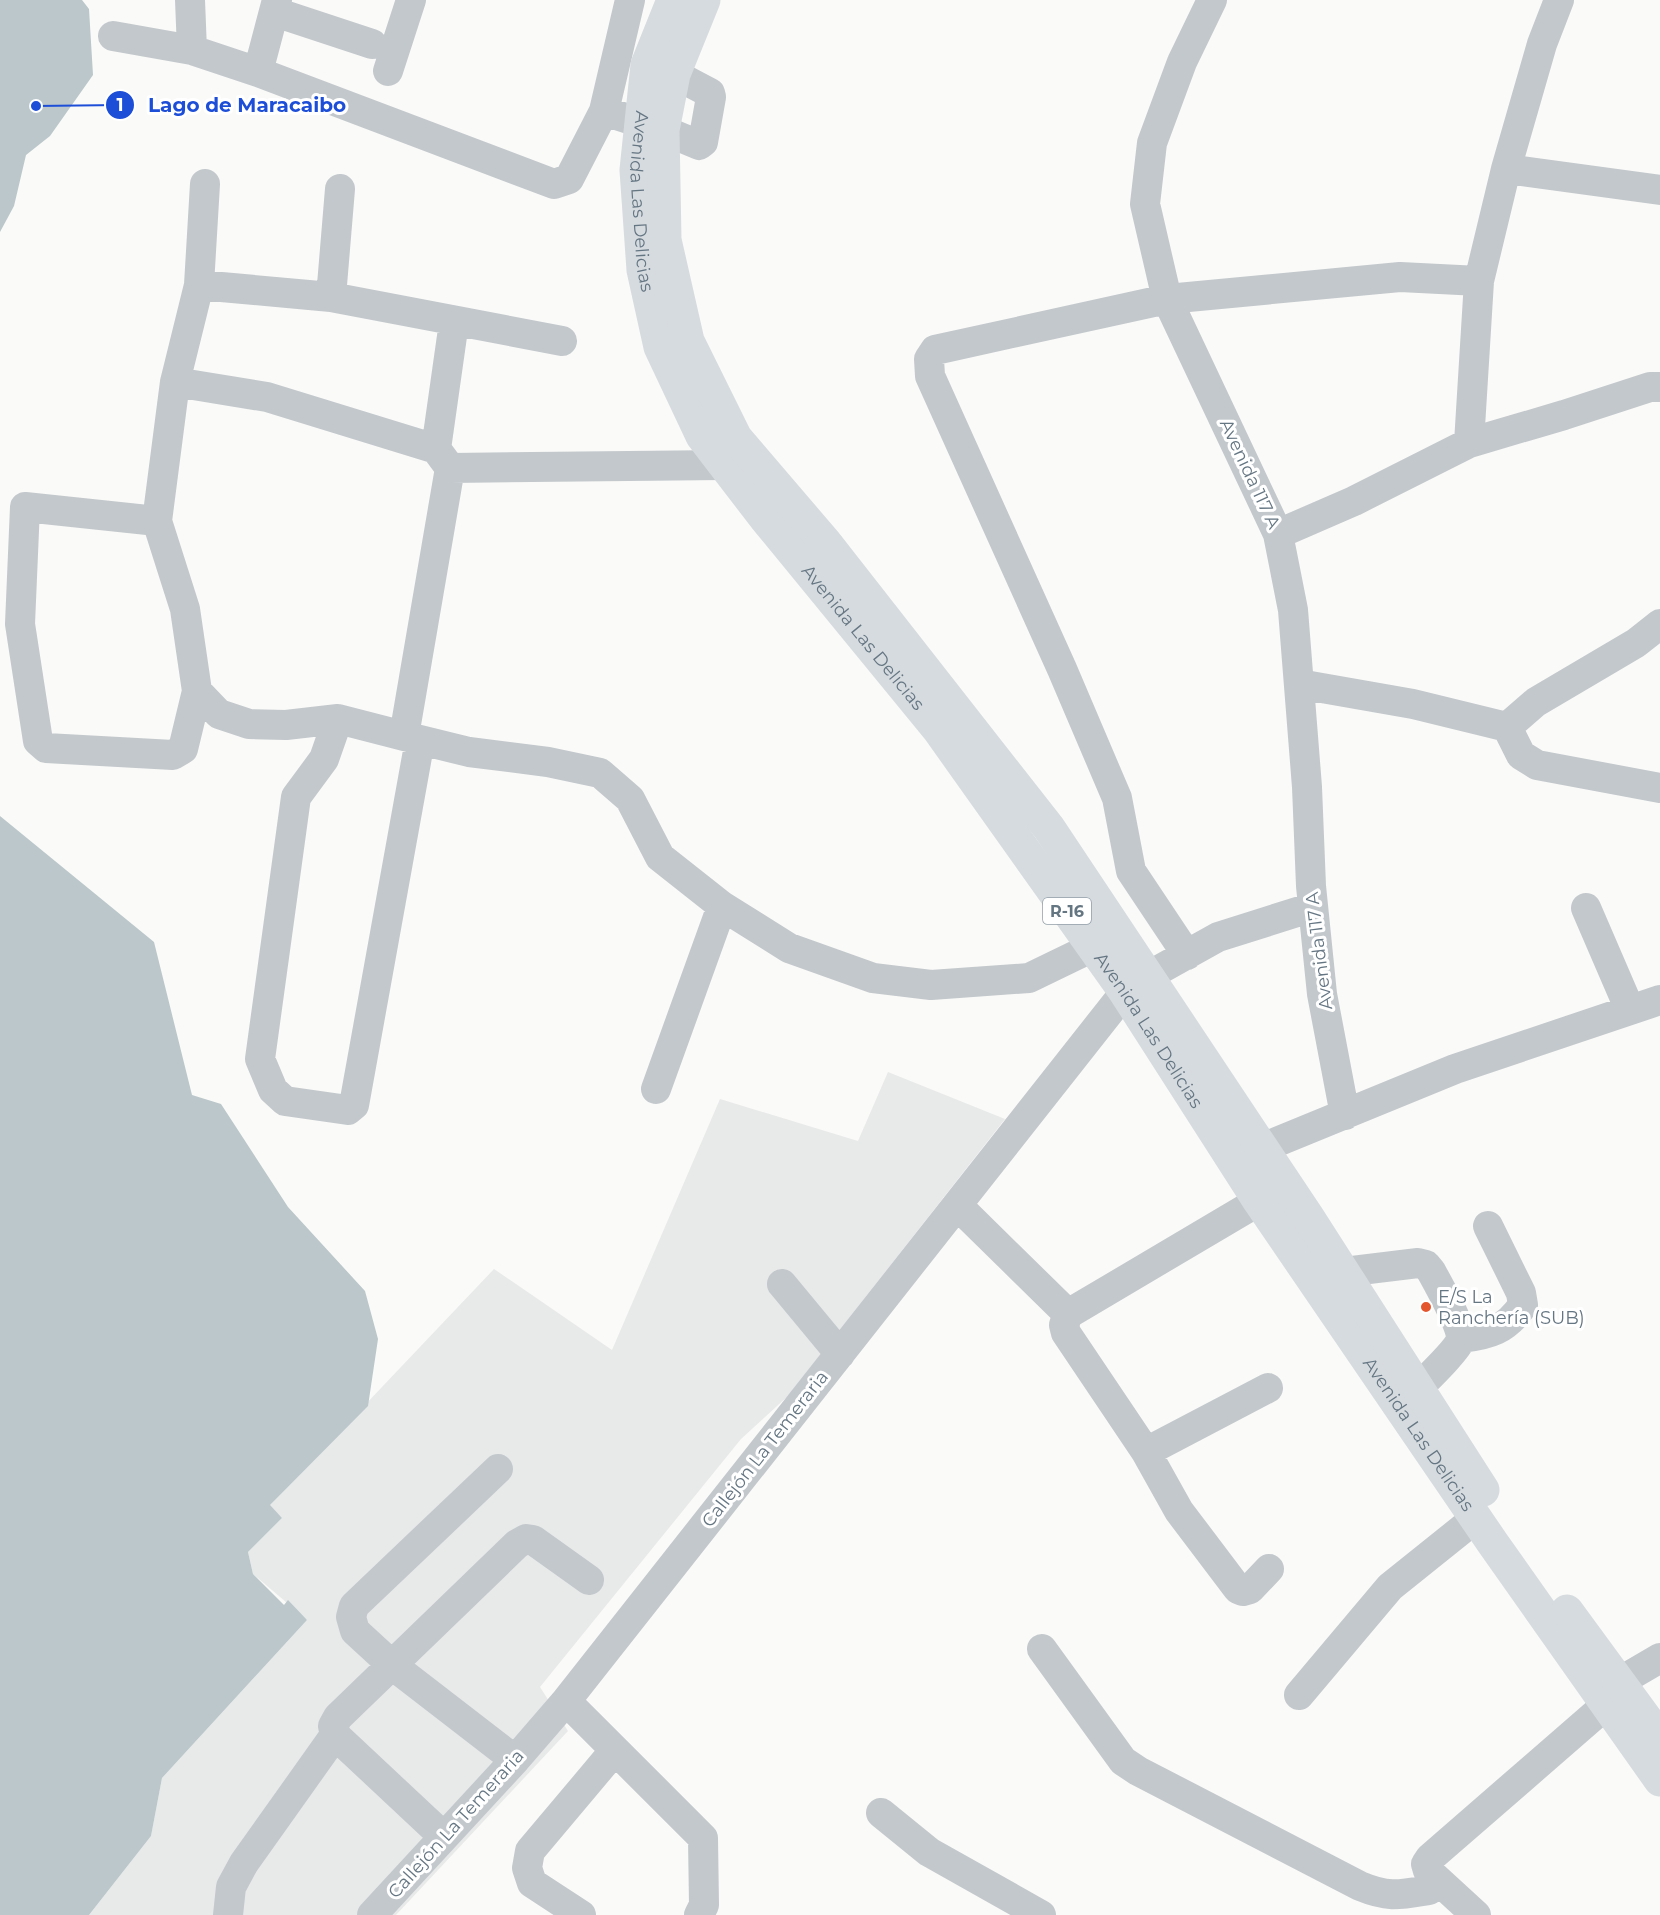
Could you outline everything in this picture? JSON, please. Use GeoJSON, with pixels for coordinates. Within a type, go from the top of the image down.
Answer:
{"type":"FeatureCollection","features":[{"type":"Feature","properties":{"kind":"main road","name":"Avenida Las Delicias"},"geometry":{"type":"LineString","coordinates":[[673,0],[647,65],[665,240],[688,341],[736,438],[825,542],[1049,828],[1259,1201],[1476,1518],[1612,1693],[1660,1738]]}},
{"type":"Feature","properties":{"kind":"main road","name":"Avenida Las Delicias"},"geometry":{"type":"LineString","coordinates":[[704,0],[636,170],[644,270],[660,347],[702,436],[938,729],[1093,947],[1137,984],[1262,1148],[1344,1272],[1612,1693],[1660,1780]]}},
{"type":"Feature","properties":{"kind":"street"},"geometry":{"type":"LineString","coordinates":[[190,0],[192,50]]}},
{"type":"Feature","properties":{"kind":"street"},"geometry":{"type":"LineString","coordinates":[[388,71],[411,0]]}},
{"type":"Feature","properties":{"kind":"street"},"geometry":{"type":"LineString","coordinates":[[113,36],[192,50],[258,72],[554,184],[569,179],[603,111],[630,0]]}},
{"type":"Feature","properties":{"kind":"street","name":"Avenida 117 A"},"geometry":{"type":"LineString","coordinates":[[1212,0],[1182,62],[1152,143],[1145,204],[1167,299],[1278,534],[1293,610],[1313,907],[1322,994],[1345,1115]]}},
{"type":"Feature","properties":{"kind":"street"},"geometry":{"type":"LineString","coordinates":[[1469,443],[1479,281],[1506,169],[1542,44],[1558,0]]}},
{"type":"Feature","properties":{"kind":"street"},"geometry":{"type":"LineString","coordinates":[[258,72],[276,6],[372,44]]}},
{"type":"Feature","properties":{"kind":"street"},"geometry":{"type":"LineString","coordinates":[[603,111],[652,126]]}},
{"type":"Feature","properties":{"kind":"street"},"geometry":{"type":"LineString","coordinates":[[1506,169],[1660,190]]}},
{"type":"Feature","properties":{"kind":"street"},"geometry":{"type":"LineString","coordinates":[[157,521],[25,507],[20,624],[38,741],[46,748],[174,755],[183,749],[197,692],[185,609],[157,521],[175,382],[199,285],[205,184]]}},
{"type":"Feature","properties":{"kind":"street"},"geometry":{"type":"LineString","coordinates":[[331,297],[340,189]]}},
{"type":"Feature","properties":{"kind":"street"},"geometry":{"type":"LineString","coordinates":[[1187,955],[1131,871],[1117,798],[1062,669],[930,376],[929,359],[935,350],[1167,299],[1400,277],[1479,281]]}},
{"type":"Feature","properties":{"kind":"street"},"geometry":{"type":"LineString","coordinates":[[199,285],[331,297],[562,341]]}},
{"type":"Feature","properties":{"kind":"street"},"geometry":{"type":"LineString","coordinates":[[338,719],[324,759],[296,797],[260,1059],[273,1090],[285,1101],[348,1110],[354,1105],[412,738],[443,458],[454,322]]}},
{"type":"Feature","properties":{"kind":"street"},"geometry":{"type":"LineString","coordinates":[[175,382],[267,397],[443,458],[724,465]]}},
{"type":"Feature","properties":{"kind":"street"},"geometry":{"type":"LineString","coordinates":[[1278,534],[1354,501],[1469,443],[1650,387],[1660,387]]}},
{"type":"Feature","properties":{"kind":"street"},"geometry":{"type":"LineString","coordinates":[[1508,727],[1536,702],[1636,643],[1660,624]]}},
{"type":"Feature","properties":{"kind":"street"},"geometry":{"type":"LineString","coordinates":[[1299,684],[1413,704],[1508,727]]}},
{"type":"Feature","properties":{"kind":"street"},"geometry":{"type":"LineString","coordinates":[[197,692],[219,714],[249,724],[286,725],[338,719],[469,752],[548,762],[600,773],[630,800],[660,857],[722,906],[789,948],[873,978],[931,985],[1029,978],[1093,947]]}},
{"type":"Feature","properties":{"kind":"street"},"geometry":{"type":"LineString","coordinates":[[1508,727],[1521,755],[1537,765],[1660,788]]}},
{"type":"Feature","properties":{"kind":"street"},"geometry":{"type":"LineString","coordinates":[[656,1089],[722,906]]}},
{"type":"Feature","properties":{"kind":"street"},"geometry":{"type":"LineString","coordinates":[[1137,984],[1218,937],[1313,907]]}},
{"type":"Feature","properties":{"kind":"street"},"geometry":{"type":"LineString","coordinates":[[1586,908],[1630,1010]]}},
{"type":"Feature","properties":{"kind":"street","name":"Callejón La Temeraria"},"geometry":{"type":"LineString","coordinates":[[372,1915],[515,1761],[566,1701],[957,1205],[1137,984]]}},
{"type":"Feature","properties":{"kind":"street"},"geometry":{"type":"LineString","coordinates":[[1262,1148],[1455,1069],[1660,1000]]}},
{"type":"Feature","properties":{"kind":"street"},"geometry":{"type":"LineString","coordinates":[[1259,1201],[1068,1314],[1065,1324],[1066,1333],[1146,1452],[1179,1511],[1238,1589],[1243,1591],[1250,1589],[1269,1569]]}},
{"type":"Feature","properties":{"kind":"street"},"geometry":{"type":"LineString","coordinates":[[957,1205],[1068,1314]]}},
{"type":"Feature","properties":{"kind":"street"},"geometry":{"type":"LineString","coordinates":[[1461,1338],[1485,1335],[1499,1329],[1515,1318],[1523,1305],[1521,1293],[1488,1226]]}},
{"type":"Feature","properties":{"kind":"street"},"geometry":{"type":"LineString","coordinates":[[1344,1272],[1418,1263],[1426,1265],[1431,1270],[1461,1338],[1456,1348],[1418,1388]]}},
{"type":"Feature","properties":{"kind":"street"},"geometry":{"type":"LineString","coordinates":[[782,1284],[840,1354]]}},
{"type":"Feature","properties":{"kind":"street"},"geometry":{"type":"LineString","coordinates":[[1146,1452],[1268,1388]]}},
{"type":"Feature","properties":{"kind":"street"},"geometry":{"type":"LineString","coordinates":[[498,1468],[354,1606],[351,1617],[355,1631],[392,1665],[515,1761]]}},
{"type":"Feature","properties":{"kind":"street"},"geometry":{"type":"LineString","coordinates":[[1299,1695],[1390,1587],[1476,1518]]}},
{"type":"Feature","properties":{"kind":"street"},"geometry":{"type":"LineString","coordinates":[[444,1837],[335,1735],[333,1726],[338,1717],[517,1544],[525,1539],[533,1540],[589,1580]]}},
{"type":"Feature","properties":{"kind":"street"},"geometry":{"type":"LineString","coordinates":[[1042,1649],[1123,1761],[1130,1767],[1379,1894],[1397,1896],[1434,1886]]}},
{"type":"Feature","properties":{"kind":"street"},"geometry":{"type":"LineString","coordinates":[[1476,1915],[1434,1886],[1426,1864],[1430,1858],[1612,1693],[1660,1658]]}},
{"type":"Feature","properties":{"kind":"street"},"geometry":{"type":"LineString","coordinates":[[566,1701],[702,1838],[704,1905],[699,1915]]}},
{"type":"Feature","properties":{"kind":"street"},"geometry":{"type":"LineString","coordinates":[[228,1915],[231,1887],[244,1863],[335,1735]]}},
{"type":"Feature","properties":{"kind":"street"},"geometry":{"type":"LineString","coordinates":[[580,1915],[532,1883],[527,1868],[530,1851],[615,1750]]}},
{"type":"Feature","properties":{"kind":"street"},"geometry":{"type":"LineString","coordinates":[[881,1813],[929,1852],[1041,1915]]}},
{"type":"Feature","properties":{"kind":"street"},"geometry":{"type":"LineString","coordinates":[[1406,1915],[1434,1886]]}},
{"type":"Feature","properties":{"kind":"shaded area"},"geometry":{"type":"Polygon","coordinates":[[[0,0],[82,0],[89,9],[93,75],[50,136],[26,155],[14,206],[0,232],[0,0]]]}},
{"type":"Feature","properties":{"kind":"shaded area"},"geometry":{"type":"Polygon","coordinates":[[[0,816],[154,942],[192,1095],[221,1104],[288,1207],[365,1291],[378,1339],[368,1406],[270,1505],[282,1518],[248,1552],[253,1574],[284,1605],[288,1600],[307,1620],[162,1778],[151,1836],[89,1915],[0,1915],[0,816]]]}},
{"type":"Feature","properties":{"kind":"shaded area"},"geometry":{"type":"Polygon","coordinates":[[[888,1072],[1005,1119],[788,1396],[741,1439],[540,1687],[568,1731],[396,1915],[89,1915],[151,1836],[162,1778],[307,1620],[253,1574],[248,1552],[282,1518],[269,1506],[494,1269],[612,1350],[720,1099],[858,1141],[888,1072]]]}},
{"type":"Feature","properties":{"kind":"place","name":"Lago de Maracaibo"},"geometry":{"type":"Point","coordinates":[36,106]}},
{"type":"Feature","properties":{"kind":"place","name":"E/S La Ranchería (SUB)"},"geometry":{"type":"Point","coordinates":[1426,1307]}}]}
